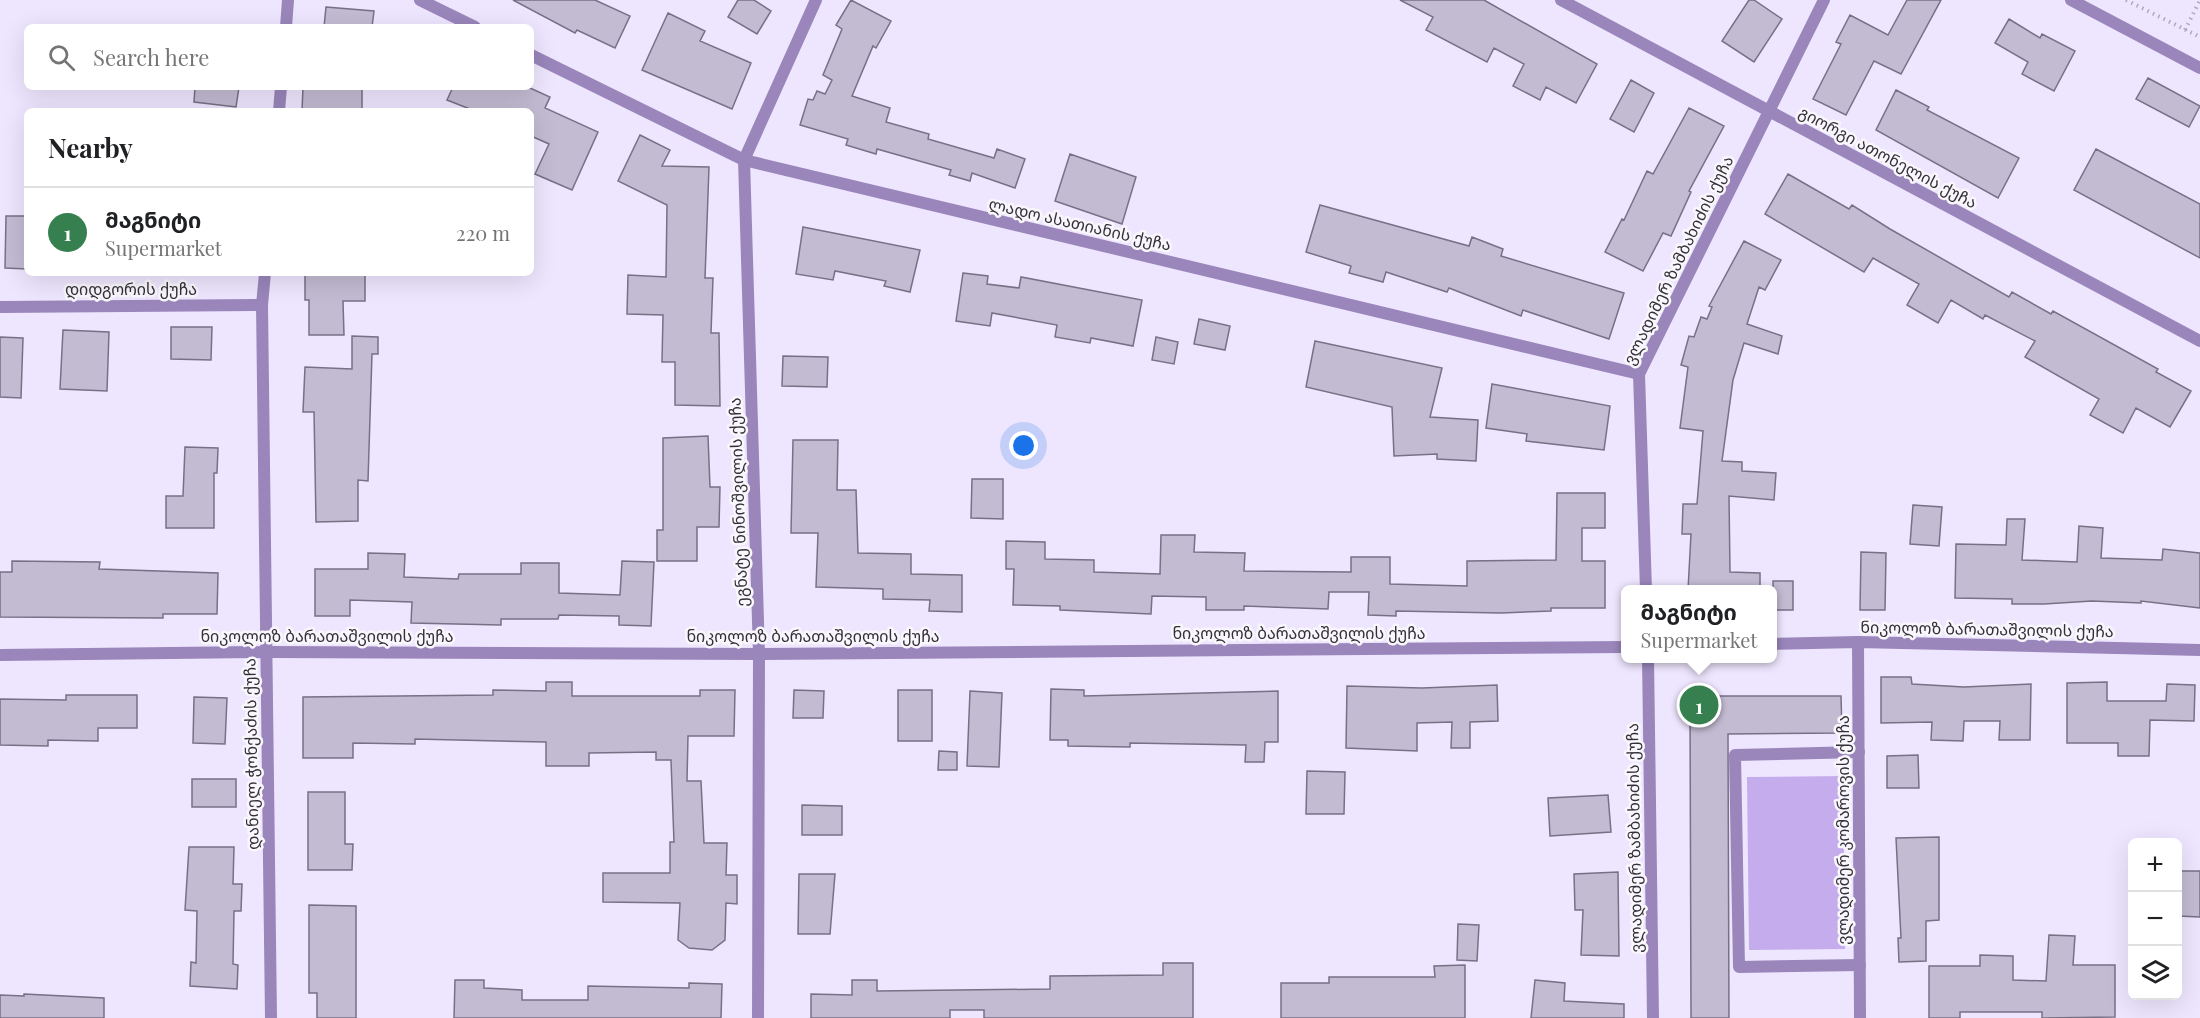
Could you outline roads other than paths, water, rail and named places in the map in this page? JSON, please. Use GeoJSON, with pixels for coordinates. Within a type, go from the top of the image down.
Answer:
{"type":"FeatureCollection","features":[{"type":"Feature","properties":{"kind":"street"},"geometry":{"type":"LineString","coordinates":[[286,24],[288,0]]}},
{"type":"Feature","properties":{"kind":"street"},"geometry":{"type":"LineString","coordinates":[[420,0],[469,24]]}},
{"type":"Feature","properties":{"kind":"street","name":"ეგნატე ნინოშვილის ქუჩა"},"geometry":{"type":"LineString","coordinates":[[758,1018],[759,654],[744,160],[816,0]]}},
{"type":"Feature","properties":{"kind":"street","name":"გიორგი ათონელის ქუჩა"},"geometry":{"type":"LineString","coordinates":[[1561,0],[2200,341]]}},
{"type":"Feature","properties":{"kind":"street","name":"ვლადიმერ ზამბახიძის ქუჩა"},"geometry":{"type":"LineString","coordinates":[[1646,585],[1639,374],[1824,0]]}},
{"type":"Feature","properties":{"kind":"street"},"geometry":{"type":"LineString","coordinates":[[2071,0],[2198,63]]}},
{"type":"Feature","properties":{"kind":"street","name":"ლადო ასათიანის ქუჩა"},"geometry":{"type":"LineString","coordinates":[[534,56],[744,160],[1639,374]]}},
{"type":"Feature","properties":{"kind":"street"},"geometry":{"type":"LineString","coordinates":[[279,108],[281,90]]}},
{"type":"Feature","properties":{"kind":"street","name":"დანიელ ჭონქაძის ქუჩა"},"geometry":{"type":"LineString","coordinates":[[265,276],[262,305],[271,1018]]}},
{"type":"Feature","properties":{"kind":"street","name":"დიდგორის ქუჩა"},"geometry":{"type":"LineString","coordinates":[[0,307],[262,305]]}},
{"type":"Feature","properties":{"kind":"street","name":"ნიკოლოზ ბარათაშვილის ქუჩა"},"geometry":{"type":"LineString","coordinates":[[1777,644],[1858,642],[2200,650]]}},
{"type":"Feature","properties":{"kind":"street","name":"ვლადიმერ კომაროვის ქუჩა"},"geometry":{"type":"LineString","coordinates":[[1858,642],[1860,1018]]}},
{"type":"Feature","properties":{"kind":"street","name":"ნიკოლოზ ბარათაშვილის ქუჩა"},"geometry":{"type":"LineString","coordinates":[[0,655],[266,652],[759,654],[1621,647]]}},
{"type":"Feature","properties":{"kind":"street","name":"ვლადიმერ ზამბახიძის ქუჩა"},"geometry":{"type":"LineString","coordinates":[[1648,663],[1653,1018]]}},
{"type":"Feature","properties":{"kind":"street"},"geometry":{"type":"LineString","coordinates":[[1859,753],[1735,755],[1739,968],[1860,965]]}},
{"type":"Feature","properties":{"kind":"place","name":"მაგნიტი"},"geometry":{"type":"Point","coordinates":[1699,705]}}]}
